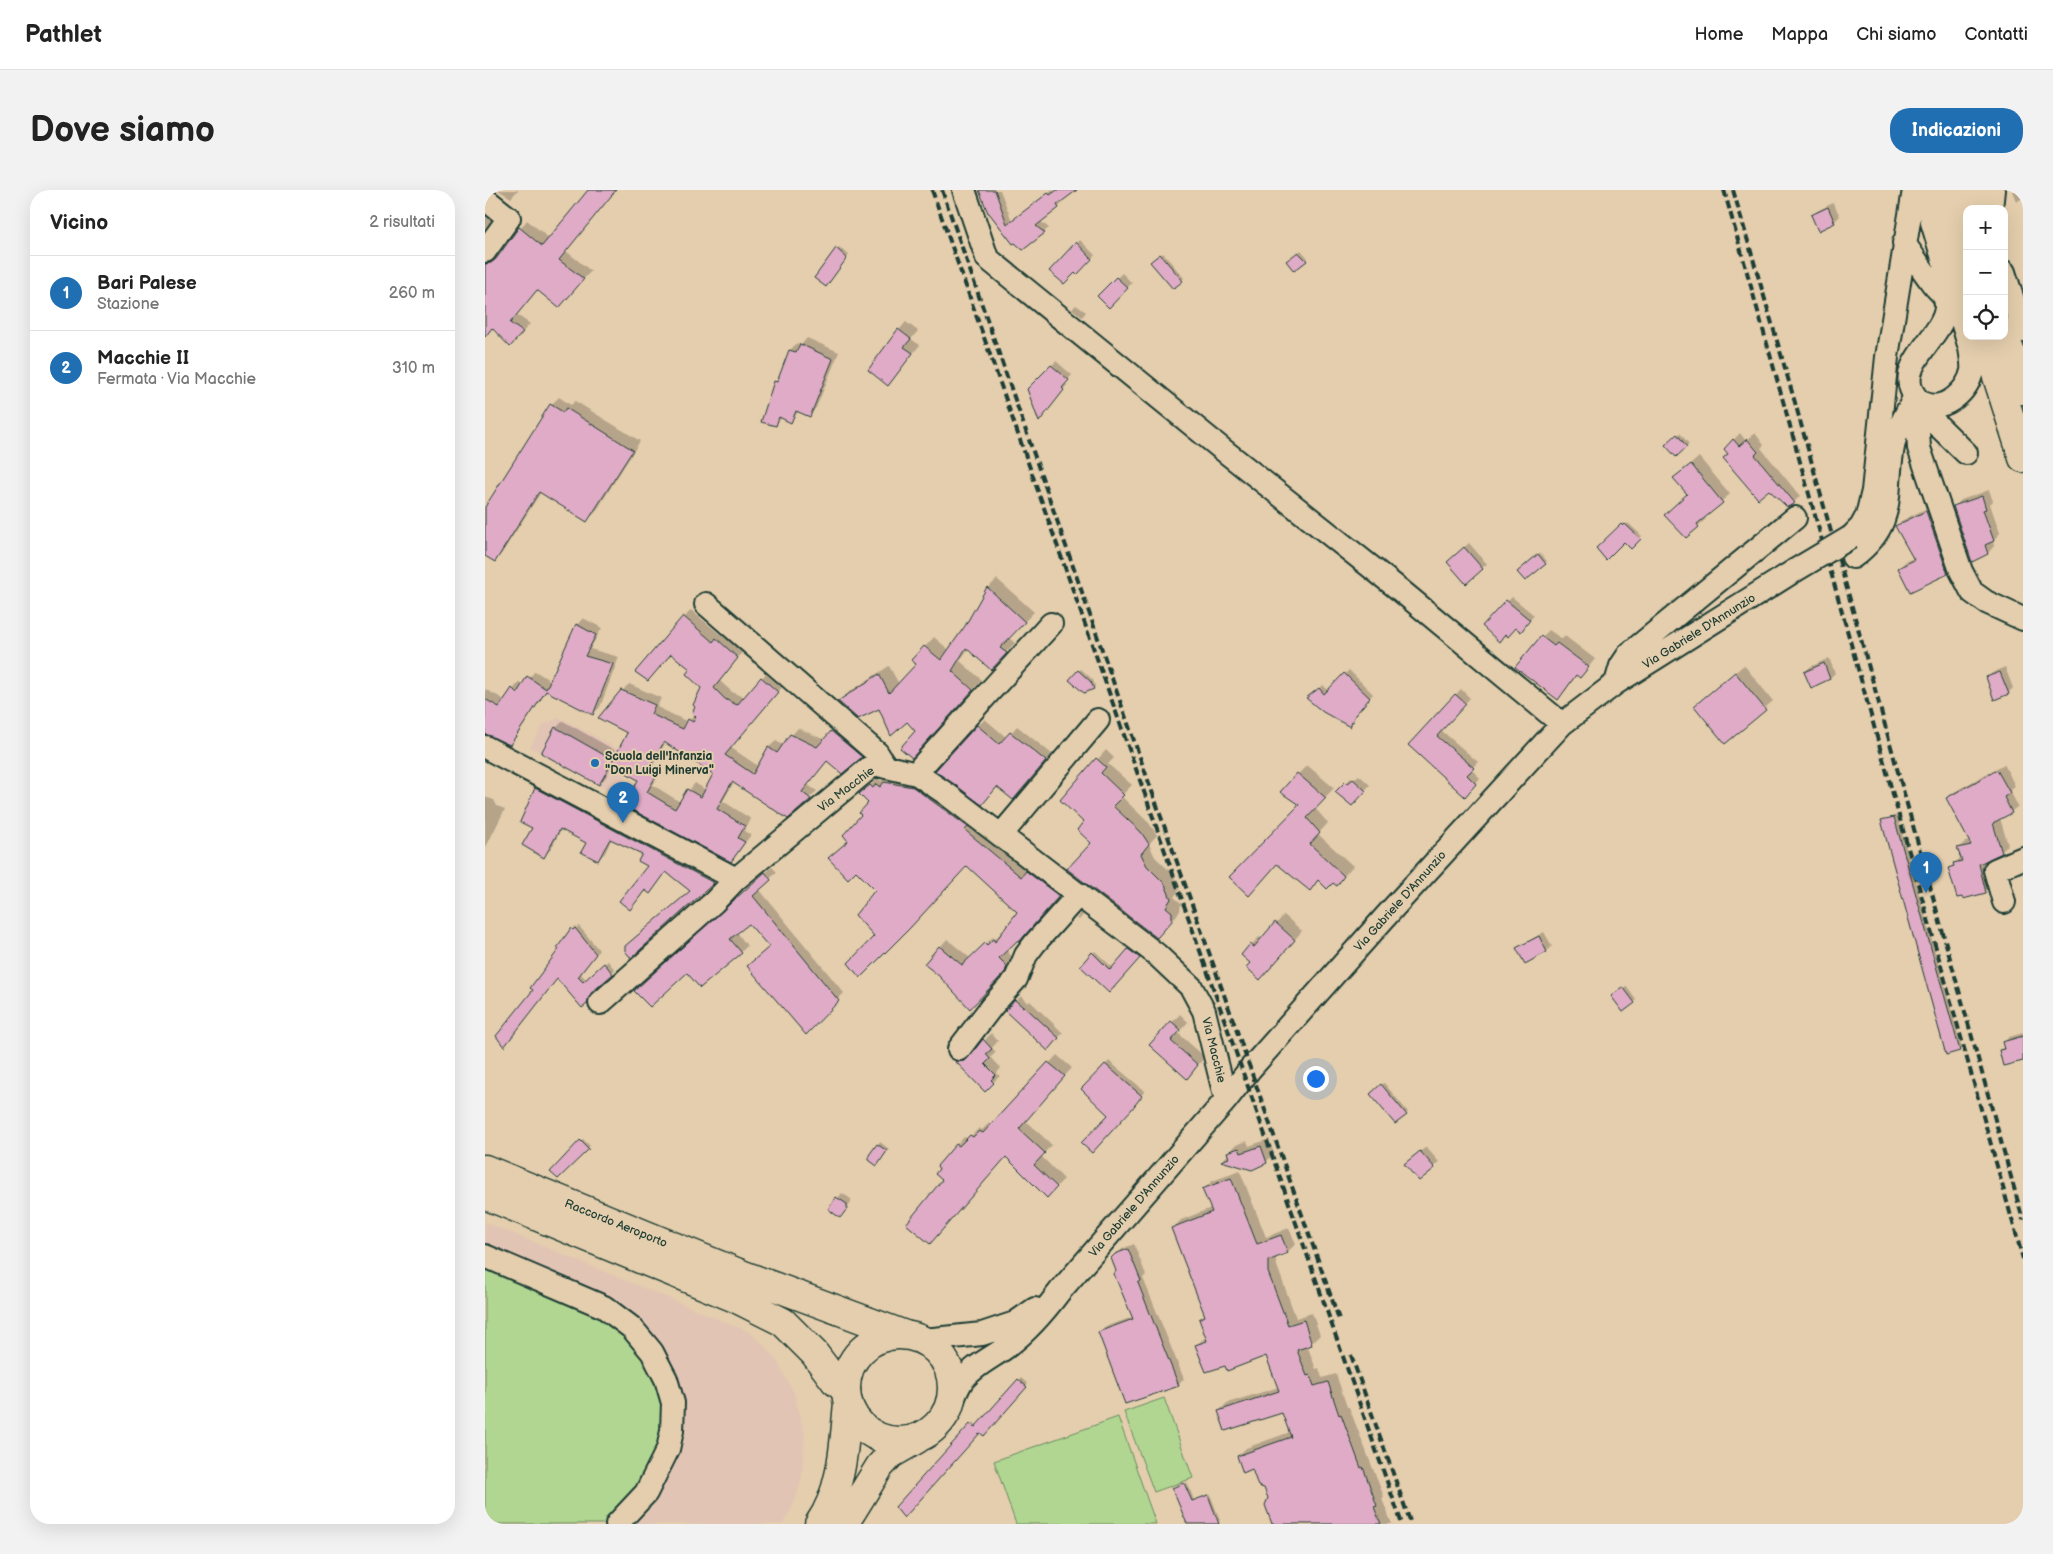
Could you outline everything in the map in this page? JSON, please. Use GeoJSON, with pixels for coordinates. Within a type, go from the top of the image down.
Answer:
{"type":"FeatureCollection","features":[{"type":"Feature","properties":{"kind":"main road"},"geometry":{"type":"LineString","coordinates":[[1949,190],[1959,256],[1963,268]]}},
{"type":"Feature","properties":{"kind":"main road"},"geometry":{"type":"LineString","coordinates":[[1971,190],[1973,205]]}},
{"type":"Feature","properties":{"kind":"main road"},"geometry":{"type":"LineString","coordinates":[[1984,340],[2023,458]]}},
{"type":"Feature","properties":{"kind":"main road"},"geometry":{"type":"LineString","coordinates":[[2006,340],[2023,390]]}},
{"type":"Feature","properties":{"kind":"main road","name":"Raccordo Aeroporto"},"geometry":{"type":"LineString","coordinates":[[485,1169],[741,1287]]}},
{"type":"Feature","properties":{"kind":"main road","name":"Raccordo Aeroporto"},"geometry":{"type":"LineString","coordinates":[[485,1195],[741,1287]]}},
{"type":"Feature","properties":{"kind":"main road"},"geometry":{"type":"LineString","coordinates":[[741,1287],[914,1337],[938,1351],[949,1366],[953,1384],[952,1402],[944,1418],[932,1431],[891,1454],[829,1521]]}},
{"type":"Feature","properties":{"kind":"main road"},"geometry":{"type":"LineString","coordinates":[[741,1287],[783,1322],[809,1347],[847,1396],[855,1419],[867,1431],[883,1440],[899,1442],[917,1439]]}},
{"type":"Feature","properties":{"kind":"main road"},"geometry":{"type":"LineString","coordinates":[[829,1521],[839,1477],[849,1369],[860,1351],[877,1339],[891,1335],[914,1337]]}},
{"type":"Feature","properties":{"kind":"street"},"geometry":{"type":"LineString","coordinates":[[964,190],[987,258],[1222,449],[1400,590],[1563,724]]}},
{"type":"Feature","properties":{"kind":"street"},"geometry":{"type":"LineString","coordinates":[[1914,190],[1894,314],[1873,490],[1867,516],[1852,547],[1866,547],[1876,536],[1888,506],[1894,441],[1920,403]]}},
{"type":"Feature","properties":{"kind":"street"},"geometry":{"type":"LineString","coordinates":[[1920,403],[1935,407],[1947,403],[1968,384],[1973,369],[1970,348],[1932,222],[1930,190]]}},
{"type":"Feature","properties":{"kind":"street"},"geometry":{"type":"LineString","coordinates":[[1991,205],[1993,190]]}},
{"type":"Feature","properties":{"kind":"street"},"geometry":{"type":"LineString","coordinates":[[485,199],[509,218],[485,252]]}},
{"type":"Feature","properties":{"kind":"street"},"geometry":{"type":"LineString","coordinates":[[1909,216],[1922,214],[1932,222]]}},
{"type":"Feature","properties":{"kind":"street"},"geometry":{"type":"LineString","coordinates":[[1894,314],[1932,222]]}},
{"type":"Feature","properties":{"kind":"street"},"geometry":{"type":"LineString","coordinates":[[1904,243],[1945,297],[1946,308],[1941,321],[1909,376],[1910,387],[1920,403],[1966,453]]}},
{"type":"Feature","properties":{"kind":"street"},"geometry":{"type":"LineString","coordinates":[[2008,279],[2018,296],[2023,331]]}},
{"type":"Feature","properties":{"kind":"street"},"geometry":{"type":"LineString","coordinates":[[1907,286],[1933,283]]}},
{"type":"Feature","properties":{"kind":"street"},"geometry":{"type":"LineString","coordinates":[[1920,403],[1919,448],[1961,571],[1972,592],[1986,602],[2023,619]]}},
{"type":"Feature","properties":{"kind":"street"},"geometry":{"type":"LineString","coordinates":[[1616,683],[1621,666],[1629,654],[1795,518]]}},
{"type":"Feature","properties":{"kind":"street","name":"Via Gabriele D'Annunzio"},"geometry":{"type":"LineString","coordinates":[[1060,1291],[1226,1100],[1250,1069],[1388,913],[1563,724],[1616,683],[1795,571],[1852,547]]}},
{"type":"Feature","properties":{"kind":"street"},"geometry":{"type":"LineString","coordinates":[[706,604],[877,753],[886,767]]}},
{"type":"Feature","properties":{"kind":"street"},"geometry":{"type":"LineString","coordinates":[[917,774],[922,766],[1051,624]]}},
{"type":"Feature","properties":{"kind":"street"},"geometry":{"type":"LineString","coordinates":[[1001,835],[1098,720]]}},
{"type":"Feature","properties":{"kind":"street"},"geometry":{"type":"LineString","coordinates":[[485,747],[736,879],[714,902],[600,1003]]}},
{"type":"Feature","properties":{"kind":"street","name":"Via Macchie"},"geometry":{"type":"LineString","coordinates":[[736,879],[874,764],[917,774],[948,795],[1079,894],[1156,954],[1191,987],[1204,1011],[1226,1100]]}},
{"type":"Feature","properties":{"kind":"street"},"geometry":{"type":"LineString","coordinates":[[2004,902],[1995,870],[2023,858]]}},
{"type":"Feature","properties":{"kind":"street"},"geometry":{"type":"LineString","coordinates":[[959,1049],[992,1006],[1016,979],[1026,955],[1035,943],[1079,894]]}},
{"type":"Feature","properties":{"kind":"street"},"geometry":{"type":"LineString","coordinates":[[485,1256],[604,1307],[632,1328],[652,1352],[666,1379],[673,1403],[672,1431],[668,1448],[646,1493],[617,1524]]}},
{"type":"Feature","properties":{"kind":"street"},"geometry":{"type":"LineString","coordinates":[[914,1337],[982,1334],[1015,1323],[1060,1291]]}},
{"type":"Feature","properties":{"kind":"street"},"geometry":{"type":"LineString","coordinates":[[952,1402],[963,1380],[986,1360],[1022,1335],[1046,1310],[1060,1291]]}},
{"type":"Feature","properties":{"kind":"shaded area","name":"Scuola dell'Infanzia \"Don Luigi Minerva\""},"geometry":{"type":"Polygon","coordinates":[[[560,718],[633,757],[618,796],[530,747],[544,724],[560,718]]]}},
{"type":"Feature","properties":{"kind":"shaded area"},"geometry":{"type":"Polygon","coordinates":[[[485,1222],[747,1331],[762,1343],[775,1358],[794,1393],[805,1435],[801,1481],[794,1503],[783,1524],[485,1524],[485,1222]]]}},
{"type":"Feature","properties":{"kind":"green space"},"geometry":{"type":"Polygon","coordinates":[[[485,1266],[611,1322],[643,1354],[663,1406],[661,1446],[638,1490],[606,1524],[485,1524],[485,1266]]]}},
{"type":"Feature","properties":{"kind":"green space"},"geometry":{"type":"Polygon","coordinates":[[[1164,1398],[1193,1478],[1154,1492],[1124,1412],[1164,1398]]]}},
{"type":"Feature","properties":{"kind":"green space"},"geometry":{"type":"Polygon","coordinates":[[[1118,1417],[1156,1524],[1016,1524],[994,1461],[1118,1417]]]}},
{"type":"Feature","properties":{"kind":"building"},"geometry":{"type":"Polygon","coordinates":[[[588,190],[616,190],[559,260],[584,279],[559,308],[537,290],[510,323],[523,332],[510,347],[492,328],[485,337],[485,264],[491,263],[496,259],[519,227],[542,246],[588,190]]]}},
{"type":"Feature","properties":{"kind":"building"},"geometry":{"type":"Polygon","coordinates":[[[979,190],[995,190],[1007,224],[1048,193],[1050,195],[1057,190],[1077,190],[1057,205],[1059,208],[1036,226],[1045,233],[1023,250],[1015,243],[1013,244],[988,213],[979,190]]]}},
{"type":"Feature","properties":{"kind":"building"},"geometry":{"type":"Polygon","coordinates":[[[1828,207],[1835,223],[1818,231],[1811,215],[1828,207]]]}},
{"type":"Feature","properties":{"kind":"building"},"geometry":{"type":"Polygon","coordinates":[[[1076,242],[1092,259],[1077,275],[1075,273],[1064,284],[1049,271],[1076,242]]]}},
{"type":"Feature","properties":{"kind":"building"},"geometry":{"type":"Polygon","coordinates":[[[836,248],[847,258],[826,287],[814,278],[836,248]]]}},
{"type":"Feature","properties":{"kind":"building"},"geometry":{"type":"Polygon","coordinates":[[[1298,252],[1307,261],[1294,271],[1286,261],[1298,252]]]}},
{"type":"Feature","properties":{"kind":"building"},"geometry":{"type":"Polygon","coordinates":[[[1160,254],[1183,281],[1173,289],[1150,262],[1160,254]]]}},
{"type":"Feature","properties":{"kind":"building"},"geometry":{"type":"Polygon","coordinates":[[[1116,277],[1128,288],[1109,308],[1097,296],[1116,277]]]}},
{"type":"Feature","properties":{"kind":"building"},"geometry":{"type":"Polygon","coordinates":[[[898,329],[911,339],[904,347],[913,353],[888,386],[868,370],[898,329]]]}},
{"type":"Feature","properties":{"kind":"building"},"geometry":{"type":"Polygon","coordinates":[[[800,344],[833,359],[810,417],[796,411],[791,423],[779,417],[776,426],[761,422],[774,381],[777,382],[789,350],[796,352],[800,344]]]}},
{"type":"Feature","properties":{"kind":"building"},"geometry":{"type":"Polygon","coordinates":[[[1051,365],[1069,380],[1062,388],[1064,390],[1039,422],[1027,389],[1051,365]]]}},
{"type":"Feature","properties":{"kind":"building"},"geometry":{"type":"Polygon","coordinates":[[[550,404],[563,412],[566,408],[633,450],[587,522],[539,492],[495,562],[485,556],[485,507],[550,404]]]}},
{"type":"Feature","properties":{"kind":"building"},"geometry":{"type":"Polygon","coordinates":[[[1677,434],[1687,447],[1676,457],[1665,445],[1677,434]]]}},
{"type":"Feature","properties":{"kind":"building"},"geometry":{"type":"Polygon","coordinates":[[[1733,439],[1739,446],[1747,439],[1758,452],[1755,455],[1795,503],[1787,507],[1769,490],[1758,499],[1723,458],[1728,454],[1724,449],[1733,439]]]}},
{"type":"Feature","properties":{"kind":"building"},"geometry":{"type":"Polygon","coordinates":[[[1691,464],[1723,503],[1697,524],[1699,527],[1686,538],[1664,515],[1687,494],[1673,478],[1691,464]]]}},
{"type":"Feature","properties":{"kind":"building"},"geometry":{"type":"Polygon","coordinates":[[[1982,496],[1986,509],[1983,510],[1994,541],[1985,545],[1988,554],[1972,562],[1953,506],[1982,496]]]}},
{"type":"Feature","properties":{"kind":"building"},"geometry":{"type":"Polygon","coordinates":[[[1926,511],[1948,574],[1910,592],[1898,568],[1914,560],[1895,526],[1926,511]]]}},
{"type":"Feature","properties":{"kind":"building"},"geometry":{"type":"Polygon","coordinates":[[[1621,524],[1623,526],[1625,524],[1641,539],[1631,549],[1624,542],[1606,560],[1596,548],[1621,524]]]}},
{"type":"Feature","properties":{"kind":"building"},"geometry":{"type":"Polygon","coordinates":[[[1464,547],[1483,569],[1466,584],[1447,562],[1464,547]]]}},
{"type":"Feature","properties":{"kind":"building"},"geometry":{"type":"Polygon","coordinates":[[[1538,554],[1546,564],[1525,581],[1517,572],[1538,554]]]}},
{"type":"Feature","properties":{"kind":"building"},"geometry":{"type":"Polygon","coordinates":[[[987,587],[1025,622],[1000,648],[1007,653],[991,670],[966,648],[952,671],[973,690],[912,758],[900,748],[915,731],[907,722],[891,736],[879,709],[858,719],[838,701],[879,674],[889,693],[916,664],[911,660],[924,646],[941,660],[965,626],[987,587]]]}},
{"type":"Feature","properties":{"kind":"building"},"geometry":{"type":"Polygon","coordinates":[[[1506,600],[1530,620],[1521,632],[1516,628],[1508,637],[1505,634],[1499,642],[1482,626],[1506,600]]]}},
{"type":"Feature","properties":{"kind":"building"},"geometry":{"type":"Polygon","coordinates":[[[683,616],[713,642],[716,638],[738,658],[714,688],[725,699],[737,705],[761,677],[778,692],[725,755],[753,774],[768,747],[777,753],[790,734],[817,747],[831,731],[862,757],[842,774],[827,761],[802,792],[811,799],[788,819],[732,782],[717,809],[745,826],[738,838],[745,842],[731,862],[625,806],[638,780],[611,764],[599,785],[541,753],[555,727],[613,760],[627,733],[598,718],[621,690],[655,705],[651,714],[683,729],[688,719],[693,722],[696,717],[692,713],[695,707],[693,705],[701,688],[686,674],[690,669],[671,654],[648,681],[635,672],[683,616]],[[664,742],[647,772],[656,776],[647,792],[675,809],[687,789],[701,797],[713,774],[664,742]]]}},
{"type":"Feature","properties":{"kind":"building"},"geometry":{"type":"Polygon","coordinates":[[[576,624],[596,635],[585,656],[613,664],[593,715],[546,691],[510,745],[485,734],[485,699],[499,707],[512,688],[517,693],[527,676],[546,689],[576,624]]]}},
{"type":"Feature","properties":{"kind":"building"},"geometry":{"type":"Polygon","coordinates":[[[1541,636],[1554,646],[1557,643],[1589,667],[1580,678],[1576,675],[1558,700],[1515,667],[1541,636]]]}},
{"type":"Feature","properties":{"kind":"building"},"geometry":{"type":"Polygon","coordinates":[[[1824,663],[1830,679],[1811,688],[1804,672],[1824,663]]]}},
{"type":"Feature","properties":{"kind":"building"},"geometry":{"type":"Polygon","coordinates":[[[1078,670],[1091,682],[1094,689],[1084,693],[1069,680],[1078,670]]]}},
{"type":"Feature","properties":{"kind":"building"},"geometry":{"type":"Polygon","coordinates":[[[1735,672],[1766,710],[1725,744],[1694,706],[1735,672]]]}},
{"type":"Feature","properties":{"kind":"building"},"geometry":{"type":"Polygon","coordinates":[[[2000,672],[2009,694],[1994,700],[1986,677],[2000,672]]]}},
{"type":"Feature","properties":{"kind":"building"},"geometry":{"type":"Polygon","coordinates":[[[1344,673],[1370,698],[1355,715],[1350,727],[1323,712],[1306,698],[1319,688],[1324,694],[1344,673]]]}},
{"type":"Feature","properties":{"kind":"building"},"geometry":{"type":"Polygon","coordinates":[[[1455,694],[1466,704],[1437,736],[1474,768],[1467,775],[1476,784],[1465,797],[1408,745],[1455,694]]]}},
{"type":"Feature","properties":{"kind":"building"},"geometry":{"type":"Polygon","coordinates":[[[977,725],[999,744],[1010,732],[1046,761],[1013,800],[997,787],[982,805],[935,771],[977,725]]]}},
{"type":"Feature","properties":{"kind":"building"},"geometry":{"type":"Polygon","coordinates":[[[1096,758],[1106,767],[1101,773],[1124,795],[1113,806],[1141,832],[1149,844],[1141,854],[1147,866],[1165,884],[1171,899],[1166,907],[1172,912],[1172,921],[1157,938],[1067,869],[1091,843],[1077,830],[1083,822],[1060,800],[1096,758]]]}},
{"type":"Feature","properties":{"kind":"building"},"geometry":{"type":"Polygon","coordinates":[[[1997,770],[2010,793],[2004,797],[2012,813],[1993,823],[2002,853],[1979,864],[1986,893],[1963,899],[1962,897],[1957,898],[1948,868],[1954,866],[1953,863],[1962,861],[1957,848],[1971,845],[1946,798],[1997,770]]]}},
{"type":"Feature","properties":{"kind":"building"},"geometry":{"type":"Polygon","coordinates":[[[1297,773],[1326,798],[1307,818],[1320,833],[1310,844],[1344,876],[1337,886],[1333,883],[1327,889],[1318,880],[1310,891],[1277,864],[1249,896],[1229,877],[1299,805],[1280,792],[1297,773]]]}},
{"type":"Feature","properties":{"kind":"building"},"geometry":{"type":"Polygon","coordinates":[[[1353,779],[1366,791],[1352,806],[1335,792],[1345,782],[1347,784],[1353,779]]]}},
{"type":"Feature","properties":{"kind":"building"},"geometry":{"type":"Polygon","coordinates":[[[884,782],[913,787],[968,827],[965,830],[1021,877],[1026,871],[1059,896],[1019,942],[1017,941],[999,958],[1007,966],[1005,972],[970,1009],[939,976],[924,964],[939,946],[962,965],[985,943],[987,945],[993,939],[995,942],[1017,912],[967,866],[910,928],[860,978],[848,963],[874,936],[855,915],[875,890],[856,871],[848,879],[828,858],[848,841],[843,835],[861,815],[859,813],[868,803],[859,794],[870,785],[873,788],[876,784],[880,787],[884,782]]]}},
{"type":"Feature","properties":{"kind":"building"},"geometry":{"type":"Polygon","coordinates":[[[535,788],[714,883],[631,958],[625,951],[625,946],[690,891],[666,872],[650,894],[645,890],[630,910],[619,901],[647,866],[638,861],[642,854],[610,839],[598,861],[581,852],[586,843],[560,829],[544,858],[522,845],[532,828],[520,822],[535,788]]]}},
{"type":"Feature","properties":{"kind":"building"},"geometry":{"type":"Polygon","coordinates":[[[1894,817],[1960,1051],[1946,1055],[1881,820],[1894,817]]]}},
{"type":"Feature","properties":{"kind":"building"},"geometry":{"type":"Polygon","coordinates":[[[765,872],[771,880],[753,896],[839,1001],[806,1035],[747,966],[769,947],[749,924],[730,939],[742,953],[700,988],[687,973],[650,1007],[634,991],[765,872]]]}},
{"type":"Feature","properties":{"kind":"building"},"geometry":{"type":"Polygon","coordinates":[[[1275,922],[1295,940],[1260,980],[1246,967],[1250,963],[1241,955],[1250,944],[1254,947],[1275,922]]]}},
{"type":"Feature","properties":{"kind":"building"},"geometry":{"type":"Polygon","coordinates":[[[571,928],[573,930],[575,928],[596,954],[578,977],[583,982],[604,963],[613,974],[591,993],[587,1004],[582,1008],[557,979],[504,1047],[496,1036],[533,990],[530,988],[559,949],[557,948],[571,928]]]}},
{"type":"Feature","properties":{"kind":"building"},"geometry":{"type":"Polygon","coordinates":[[[1539,936],[1547,952],[1525,964],[1516,948],[1539,936]]]}},
{"type":"Feature","properties":{"kind":"building"},"geometry":{"type":"Polygon","coordinates":[[[1128,949],[1140,958],[1109,993],[1080,966],[1092,952],[1110,970],[1128,949]]]}},
{"type":"Feature","properties":{"kind":"building"},"geometry":{"type":"Polygon","coordinates":[[[1623,987],[1635,1003],[1623,1012],[1611,996],[1623,987]]]}},
{"type":"Feature","properties":{"kind":"building"},"geometry":{"type":"Polygon","coordinates":[[[1015,1000],[1059,1038],[1048,1051],[1005,1011],[1015,1000]]]}},
{"type":"Feature","properties":{"kind":"building"},"geometry":{"type":"Polygon","coordinates":[[[1171,1021],[1181,1030],[1171,1041],[1198,1065],[1187,1079],[1149,1045],[1171,1021]]]}},
{"type":"Feature","properties":{"kind":"building"},"geometry":{"type":"Polygon","coordinates":[[[2023,1036],[2023,1061],[2003,1066],[1999,1050],[2004,1049],[2002,1042],[2023,1036]]]}},
{"type":"Feature","properties":{"kind":"building"},"geometry":{"type":"Polygon","coordinates":[[[983,1039],[992,1049],[986,1054],[990,1059],[985,1064],[996,1075],[991,1080],[994,1083],[985,1092],[955,1061],[964,1061],[983,1039]]]}},
{"type":"Feature","properties":{"kind":"building"},"geometry":{"type":"Polygon","coordinates":[[[1048,1062],[1065,1076],[1019,1129],[1045,1153],[1034,1165],[1057,1187],[1047,1198],[1006,1157],[930,1244],[906,1224],[942,1180],[935,1174],[939,1169],[937,1166],[956,1144],[959,1146],[970,1135],[973,1137],[979,1131],[983,1133],[1048,1062]]]}},
{"type":"Feature","properties":{"kind":"building"},"geometry":{"type":"Polygon","coordinates":[[[1105,1064],[1142,1096],[1092,1153],[1081,1143],[1108,1115],[1081,1089],[1105,1064]]]}},
{"type":"Feature","properties":{"kind":"building"},"geometry":{"type":"Polygon","coordinates":[[[1381,1084],[1407,1115],[1395,1124],[1370,1094],[1381,1084]]]}},
{"type":"Feature","properties":{"kind":"building"},"geometry":{"type":"Polygon","coordinates":[[[580,1140],[589,1149],[558,1179],[550,1172],[580,1140]]]}},
{"type":"Feature","properties":{"kind":"building"},"geometry":{"type":"Polygon","coordinates":[[[877,1144],[887,1151],[877,1166],[869,1160],[869,1155],[877,1144]]]}},
{"type":"Feature","properties":{"kind":"building"},"geometry":{"type":"Polygon","coordinates":[[[1261,1146],[1267,1163],[1252,1170],[1221,1161],[1229,1158],[1227,1152],[1239,1148],[1241,1153],[1261,1146]]]}},
{"type":"Feature","properties":{"kind":"building"},"geometry":{"type":"Polygon","coordinates":[[[1420,1151],[1435,1168],[1419,1181],[1404,1164],[1420,1151]]]}},
{"type":"Feature","properties":{"kind":"building"},"geometry":{"type":"Polygon","coordinates":[[[1231,1178],[1257,1244],[1281,1235],[1288,1253],[1268,1261],[1268,1272],[1288,1325],[1304,1320],[1312,1345],[1297,1350],[1307,1376],[1310,1375],[1314,1386],[1328,1382],[1339,1415],[1341,1414],[1361,1468],[1363,1467],[1377,1506],[1374,1507],[1381,1524],[1272,1524],[1265,1505],[1268,1498],[1264,1488],[1258,1486],[1252,1469],[1243,1473],[1237,1456],[1291,1437],[1282,1413],[1225,1431],[1218,1411],[1279,1391],[1266,1356],[1227,1371],[1225,1366],[1206,1372],[1195,1345],[1207,1341],[1199,1319],[1205,1316],[1171,1228],[1212,1212],[1202,1189],[1231,1178]]]}},
{"type":"Feature","properties":{"kind":"building"},"geometry":{"type":"Polygon","coordinates":[[[836,1197],[847,1204],[847,1209],[840,1218],[828,1209],[836,1197]]]}},
{"type":"Feature","properties":{"kind":"building"},"geometry":{"type":"Polygon","coordinates":[[[1128,1249],[1141,1281],[1138,1283],[1179,1386],[1125,1404],[1098,1332],[1133,1319],[1114,1274],[1116,1271],[1111,1258],[1115,1254],[1128,1249]]]}},
{"type":"Feature","properties":{"kind":"building"},"geometry":{"type":"Polygon","coordinates":[[[1018,1379],[1027,1387],[984,1436],[980,1433],[904,1518],[895,1507],[970,1424],[975,1427],[1018,1379]]]}},
{"type":"Feature","properties":{"kind":"building"},"geometry":{"type":"Polygon","coordinates":[[[1184,1483],[1192,1501],[1208,1495],[1219,1524],[1187,1524],[1172,1488],[1184,1483]]]}},
{"type":"Feature","properties":{"kind":"railway"},"geometry":{"type":"LineString","coordinates":[[932,190],[1402,1524]]}},
{"type":"Feature","properties":{"kind":"railway"},"geometry":{"type":"LineString","coordinates":[[942,190],[1115,687],[1340,1322]]}},
{"type":"Feature","properties":{"kind":"railway"},"geometry":{"type":"LineString","coordinates":[[1724,190],[2023,1259]]}},
{"type":"Feature","properties":{"kind":"railway"},"geometry":{"type":"LineString","coordinates":[[1733,190],[1794,399],[2023,1220]]}},
{"type":"Feature","properties":{"kind":"railway"},"geometry":{"type":"LineString","coordinates":[[1351,1355],[1411,1524]]}},
{"type":"Feature","properties":{"kind":"place","name":"Scuola dell'Infanzia \"Don Luigi Minerva\""},"geometry":{"type":"Point","coordinates":[595,763]}},
{"type":"Feature","properties":{"kind":"place","name":"Macchie II"},"geometry":{"type":"Point","coordinates":[623,823]}},
{"type":"Feature","properties":{"kind":"place","name":"Bari Palese"},"geometry":{"type":"Point","coordinates":[1926,893]}}]}
